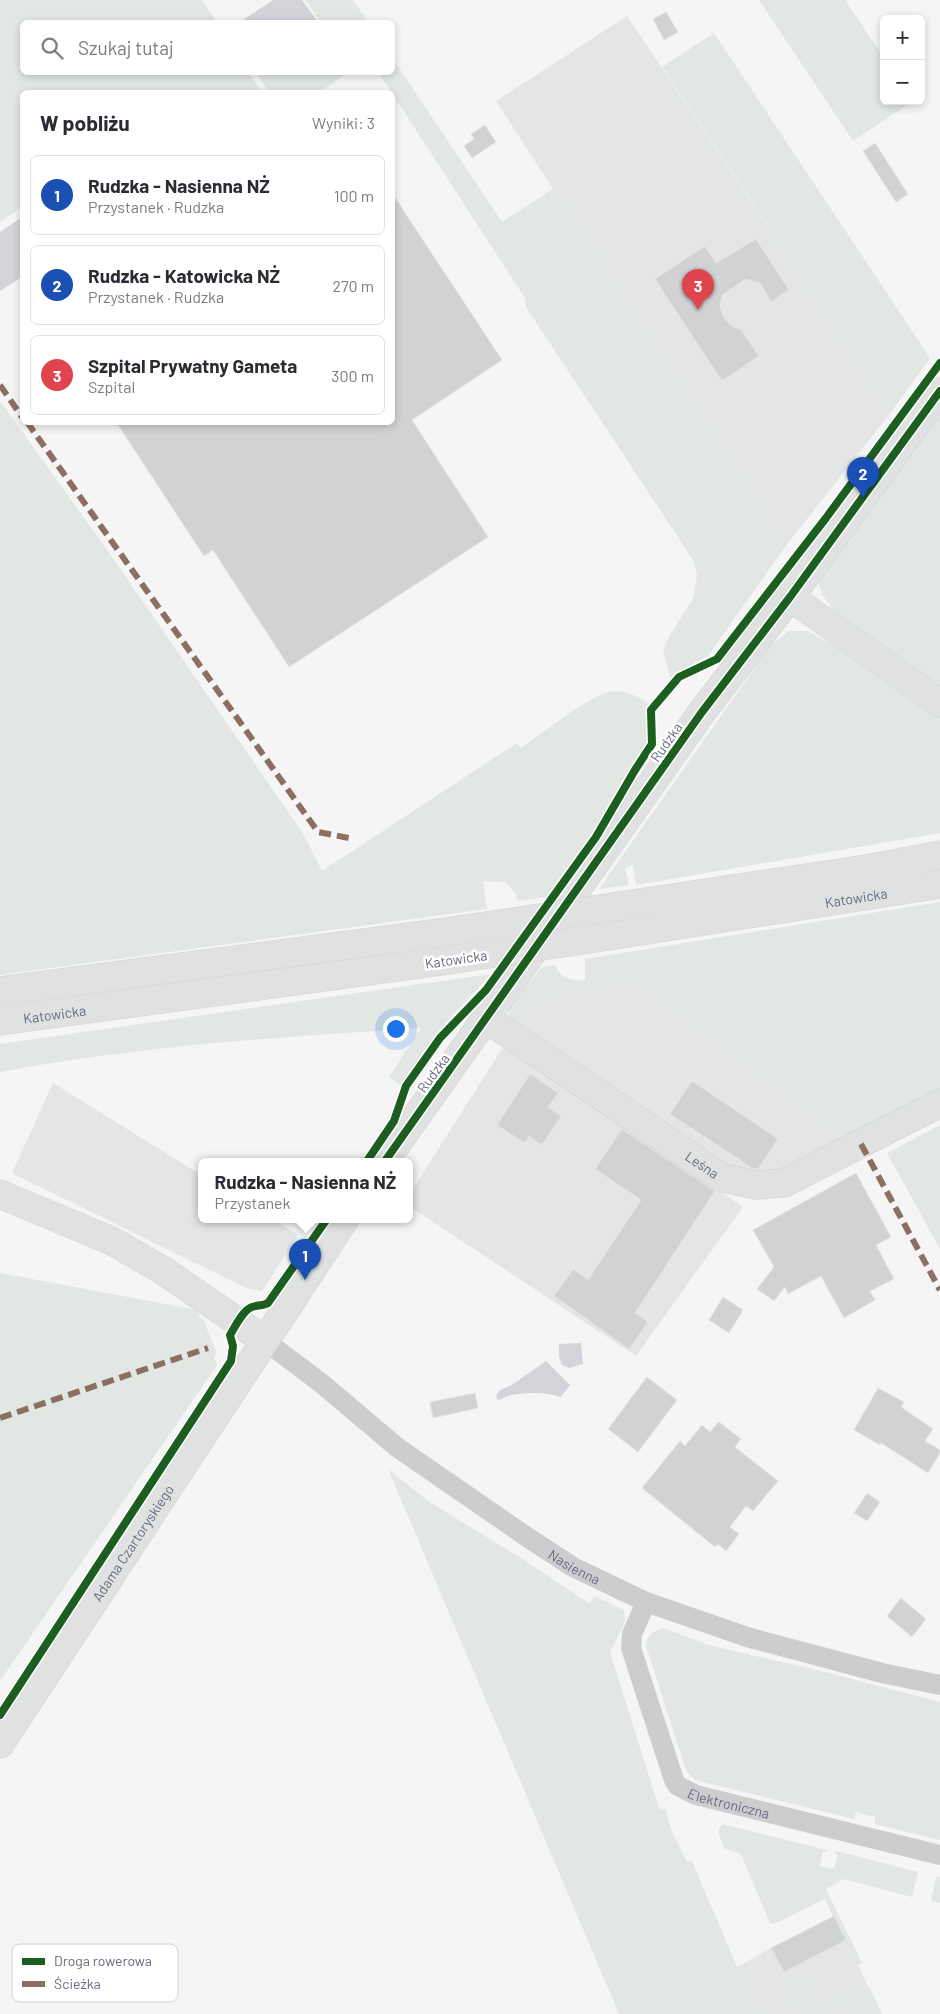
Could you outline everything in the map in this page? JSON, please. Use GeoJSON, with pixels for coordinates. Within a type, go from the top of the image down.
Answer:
{"type":"FeatureCollection","features":[{"type":"Feature","properties":{"kind":"main road","name":"Rudzka"},"geometry":{"type":"LineString","coordinates":[[388,1158],[702,712],[790,596],[940,391]]}},
{"type":"Feature","properties":{"kind":"main road"},"geometry":{"type":"LineString","coordinates":[[790,596],[940,704]]}},
{"type":"Feature","properties":{"kind":"main road"},"geometry":{"type":"LineString","coordinates":[[690,895],[790,869],[940,842]]}},
{"type":"Feature","properties":{"kind":"main road","name":"Katowicka"},"geometry":{"type":"LineString","coordinates":[[0,991],[620,906],[866,869],[940,855]]}},
{"type":"Feature","properties":{"kind":"main road","name":"Katowicka"},"geometry":{"type":"LineString","coordinates":[[0,1021],[435,962],[940,884]]}},
{"type":"Feature","properties":{"kind":"main road","name":"Leśna"},"geometry":{"type":"LineString","coordinates":[[487,1019],[723,1178],[756,1185],[784,1183],[940,1104]]}},
{"type":"Feature","properties":{"kind":"main road"},"geometry":{"type":"LineString","coordinates":[[0,1194],[112,1241],[164,1270],[264,1340],[342,1223]]}},
{"type":"Feature","properties":{"kind":"main road","name":"Adama Czartoryskiego"},"geometry":{"type":"LineString","coordinates":[[0,1744],[264,1340]]}},
{"type":"Feature","properties":{"kind":"street","name":"Nasienna"},"geometry":{"type":"LineString","coordinates":[[264,1340],[321,1383],[398,1448],[530,1539],[574,1566],[646,1602],[747,1637],[940,1685]]}},
{"type":"Feature","properties":{"kind":"street","name":"Elektroniczna"},"geometry":{"type":"LineString","coordinates":[[646,1602],[632,1634],[631,1648],[674,1780],[678,1786],[696,1795],[940,1855]]}},
{"type":"Feature","properties":{"kind":"shaded area"},"geometry":{"type":"Polygon","coordinates":[[[0,0],[202,0],[216,20],[20,20],[20,75],[250,75],[261,90],[20,90],[20,208],[0,222],[0,0]]]}},
{"type":"Feature","properties":{"kind":"shaded area"},"geometry":{"type":"Polygon","coordinates":[[[273,0],[302,0],[317,20],[243,20],[273,0]]]}},
{"type":"Feature","properties":{"kind":"shaded area"},"geometry":{"type":"Polygon","coordinates":[[[306,0],[353,0],[367,20],[319,20],[306,0]]]}},
{"type":"Feature","properties":{"kind":"shaded area"},"geometry":{"type":"Polygon","coordinates":[[[759,0],[845,0],[880,52],[880,105],[907,105],[853,141],[759,0]]]}},
{"type":"Feature","properties":{"kind":"shaded area"},"geometry":{"type":"Polygon","coordinates":[[[627,16],[892,411],[785,547],[496,101],[627,16]]]}},
{"type":"Feature","properties":{"kind":"shaded area"},"geometry":{"type":"Polygon","coordinates":[[[714,33],[930,358],[892,411],[662,67],[714,33]]]}},
{"type":"Feature","properties":{"kind":"shaded area"},"geometry":{"type":"Polygon","coordinates":[[[395,62],[502,222],[553,189],[785,547],[708,656],[670,678],[663,650],[670,635],[694,597],[697,574],[693,560],[526,307],[525,298],[395,98],[395,90],[390,90],[380,75],[395,75],[395,62]]]}},
{"type":"Feature","properties":{"kind":"shaded area"},"geometry":{"type":"Polygon","coordinates":[[[257,75],[345,75],[322,90],[268,90],[257,75]]]}},
{"type":"Feature","properties":{"kind":"shaded area"},"geometry":{"type":"Polygon","coordinates":[[[20,218],[20,278],[0,291],[0,232],[20,218]]]}},
{"type":"Feature","properties":{"kind":"shaded area"},"geometry":{"type":"Polygon","coordinates":[[[0,401],[110,554],[304,835],[322,871],[517,743],[521,748],[577,708],[600,695],[614,691],[625,692],[649,704],[649,742],[596,833],[547,897],[517,901],[516,894],[505,882],[483,881],[487,909],[0,975],[0,401]]]}},
{"type":"Feature","properties":{"kind":"shaded area"},"geometry":{"type":"Polygon","coordinates":[[[940,408],[940,691],[843,623],[823,596],[819,584],[819,571],[940,408]]]}},
{"type":"Feature","properties":{"kind":"shaded area"},"geometry":{"type":"Polygon","coordinates":[[[789,631],[808,631],[844,651],[940,715],[940,833],[636,885],[633,865],[625,868],[629,885],[599,889],[771,645],[789,631]]]}},
{"type":"Feature","properties":{"kind":"shaded area"},"geometry":{"type":"Polygon","coordinates":[[[940,902],[940,1093],[849,1139],[637,982],[540,995],[520,1028],[508,1019],[510,1008],[542,967],[555,965],[560,973],[567,978],[585,980],[585,959],[940,902]]]}},
{"type":"Feature","properties":{"kind":"shaded area"},"geometry":{"type":"Polygon","coordinates":[[[491,974],[444,1025],[403,1087],[389,1077],[421,1028],[262,1039],[157,1049],[105,1055],[0,1072],[0,1044],[491,974]]]}},
{"type":"Feature","properties":{"kind":"shaded area"},"geometry":{"type":"Polygon","coordinates":[[[637,982],[849,1139],[775,1176],[731,1172],[520,1028],[540,995],[637,982]]]}},
{"type":"Feature","properties":{"kind":"shaded area"},"geometry":{"type":"Polygon","coordinates":[[[505,1044],[743,1207],[636,1356],[413,1209],[413,1189],[505,1044]]]}},
{"type":"Feature","properties":{"kind":"shaded area"},"geometry":{"type":"Polygon","coordinates":[[[53,1083],[198,1173],[198,1223],[278,1223],[298,1235],[262,1291],[246,1288],[12,1173],[53,1083]]]}},
{"type":"Feature","properties":{"kind":"shaded area"},"geometry":{"type":"Polygon","coordinates":[[[940,1125],[940,1249],[887,1153],[940,1125]]]}},
{"type":"Feature","properties":{"kind":"shaded area"},"geometry":{"type":"Polygon","coordinates":[[[0,1273],[197,1310],[200,1318],[203,1319],[217,1353],[214,1357],[217,1365],[0,1681],[0,1273]]]}},
{"type":"Feature","properties":{"kind":"shaded area"},"geometry":{"type":"Polygon","coordinates":[[[581,1343],[583,1364],[569,1368],[562,1365],[559,1357],[559,1344],[581,1343]]]}},
{"type":"Feature","properties":{"kind":"shaded area"},"geometry":{"type":"Polygon","coordinates":[[[546,1361],[570,1385],[561,1397],[543,1393],[531,1393],[510,1395],[498,1400],[496,1396],[500,1390],[512,1385],[546,1361]]]}},
{"type":"Feature","properties":{"kind":"shaded area"},"geometry":{"type":"Polygon","coordinates":[[[388,1469],[428,1501],[524,1560],[590,1604],[594,1596],[624,1610],[625,1622],[610,1652],[659,1808],[666,1810],[672,1832],[687,1862],[692,1861],[757,2014],[619,2014],[388,1469]]]}},
{"type":"Feature","properties":{"kind":"shaded area"},"geometry":{"type":"Polygon","coordinates":[[[663,1628],[712,1646],[821,1671],[940,1702],[940,1840],[875,1824],[875,1817],[856,1812],[854,1819],[695,1780],[687,1772],[684,1764],[646,1646],[651,1634],[663,1628]]]}},
{"type":"Feature","properties":{"kind":"shaded area"},"geometry":{"type":"Polygon","coordinates":[[[722,1824],[827,1850],[827,1852],[823,1851],[820,1866],[834,1869],[838,1855],[836,1851],[918,1872],[912,1897],[844,1879],[826,1889],[862,1963],[855,1964],[825,1899],[774,1924],[770,1923],[741,1854],[725,1849],[719,1835],[719,1828],[722,1824]]]}},
{"type":"Feature","properties":{"kind":"shaded area"},"geometry":{"type":"Polygon","coordinates":[[[936,1877],[940,1877],[940,1903],[931,1901],[936,1877]]]}},
{"type":"Feature","properties":{"kind":"shaded area"},"geometry":{"type":"Polygon","coordinates":[[[846,1940],[881,2014],[627,2014],[735,1968],[771,1948],[846,1940]]]}},
{"type":"Feature","properties":{"kind":"shaded area"},"geometry":{"type":"Polygon","coordinates":[[[803,1976],[808,1978],[826,2014],[799,2014],[786,1983],[803,1976]]]}},
{"type":"Feature","properties":{"kind":"shaded area"},"geometry":{"type":"Polygon","coordinates":[[[864,1985],[869,1986],[882,2014],[849,2014],[842,1996],[864,1985]]]}},
{"type":"Feature","properties":{"kind":"building"},"geometry":{"type":"Polygon","coordinates":[[[666,12],[678,32],[664,40],[653,19],[666,12]]]}},
{"type":"Feature","properties":{"kind":"building"},"geometry":{"type":"Polygon","coordinates":[[[485,125],[496,142],[472,158],[464,146],[474,139],[471,134],[485,125]]]}},
{"type":"Feature","properties":{"kind":"building"},"geometry":{"type":"Polygon","coordinates":[[[875,143],[908,194],[896,202],[863,151],[875,143]]]}},
{"type":"Feature","properties":{"kind":"building"},"geometry":{"type":"Polygon","coordinates":[[[395,198],[502,360],[412,420],[488,537],[289,667],[213,550],[204,556],[118,425],[395,425],[395,198]]]}},
{"type":"Feature","properties":{"kind":"building"},"geometry":{"type":"Polygon","coordinates":[[[756,239],[789,290],[771,302],[760,283],[746,279],[722,295],[720,307],[724,318],[730,325],[741,330],[759,356],[722,381],[655,279],[705,246],[716,263],[756,239]]]}},
{"type":"Feature","properties":{"kind":"building"},"geometry":{"type":"Polygon","coordinates":[[[530,1074],[558,1093],[548,1107],[561,1116],[542,1145],[529,1136],[525,1143],[497,1125],[530,1074]]]}},
{"type":"Feature","properties":{"kind":"building"},"geometry":{"type":"Polygon","coordinates":[[[692,1081],[778,1139],[758,1169],[752,1168],[670,1114],[692,1081]]]}},
{"type":"Feature","properties":{"kind":"building"},"geometry":{"type":"Polygon","coordinates":[[[622,1129],[715,1191],[635,1313],[648,1322],[629,1349],[554,1296],[573,1269],[588,1280],[641,1200],[595,1169],[622,1129]]]}},
{"type":"Feature","properties":{"kind":"building"},"geometry":{"type":"Polygon","coordinates":[[[856,1173],[891,1237],[876,1245],[894,1279],[870,1291],[875,1300],[844,1318],[821,1276],[788,1294],[785,1287],[774,1301],[757,1289],[774,1267],[753,1230],[856,1173]]]}},
{"type":"Feature","properties":{"kind":"building"},"geometry":{"type":"Polygon","coordinates":[[[723,1297],[743,1310],[729,1333],[709,1320],[723,1297]]]}},
{"type":"Feature","properties":{"kind":"building"},"geometry":{"type":"Polygon","coordinates":[[[647,1377],[677,1400],[638,1452],[608,1429],[647,1377]]]}},
{"type":"Feature","properties":{"kind":"building"},"geometry":{"type":"Polygon","coordinates":[[[878,1388],[904,1402],[901,1407],[933,1429],[925,1441],[940,1450],[940,1453],[928,1473],[881,1443],[880,1445],[854,1430],[878,1388]]]}},
{"type":"Feature","properties":{"kind":"building"},"geometry":{"type":"Polygon","coordinates":[[[475,1393],[478,1408],[433,1418],[430,1402],[475,1393]]]}},
{"type":"Feature","properties":{"kind":"building"},"geometry":{"type":"Polygon","coordinates":[[[719,1422],[741,1439],[735,1447],[778,1481],[753,1511],[746,1506],[730,1527],[739,1534],[726,1551],[718,1544],[715,1547],[642,1488],[680,1441],[685,1446],[702,1425],[710,1432],[719,1422]]]}},
{"type":"Feature","properties":{"kind":"building"},"geometry":{"type":"Polygon","coordinates":[[[867,1493],[880,1502],[867,1521],[854,1513],[867,1493]]]}},
{"type":"Feature","properties":{"kind":"building"},"geometry":{"type":"Polygon","coordinates":[[[901,1598],[926,1619],[912,1637],[887,1616],[901,1598]]]}},
{"type":"Feature","properties":{"kind":"building"},"geometry":{"type":"Polygon","coordinates":[[[834,1916],[846,1940],[784,1972],[771,1948],[834,1916]]]}},
{"type":"Feature","properties":{"kind":"marked path"},"geometry":{"type":"LineString","coordinates":[[0,385],[20,414]]}},
{"type":"Feature","properties":{"kind":"marked path"},"geometry":{"type":"LineString","coordinates":[[29,425],[318,832],[354,839]]}},
{"type":"Feature","properties":{"kind":"marked path"},"geometry":{"type":"LineString","coordinates":[[861,1144],[940,1290]]}},
{"type":"Feature","properties":{"kind":"marked path"},"geometry":{"type":"LineString","coordinates":[[0,1418],[208,1348]]}},
{"type":"Feature","properties":{"kind":"cycle path"},"geometry":{"type":"LineString","coordinates":[[369,1158],[394,1121],[406,1086],[440,1038],[486,990],[596,837],[652,744],[651,710],[679,677],[717,659],[826,518],[940,363]]}},
{"type":"Feature","properties":{"kind":"cycle path"},"geometry":{"type":"LineString","coordinates":[[387,1158],[702,712],[790,597],[940,391]]}},
{"type":"Feature","properties":{"kind":"cycle path"},"geometry":{"type":"LineString","coordinates":[[0,1715],[231,1361],[233,1346],[230,1335],[240,1319],[245,1312],[254,1306],[268,1303],[324,1223]]}},
{"type":"Feature","properties":{"kind":"place","name":"Szpital Prywatny Gameta"},"geometry":{"type":"Point","coordinates":[698,310]}},
{"type":"Feature","properties":{"kind":"place","name":"Rudzka - Katowicka NŻ"},"geometry":{"type":"Point","coordinates":[863,498]}},
{"type":"Feature","properties":{"kind":"place","name":"Rudzka - Nasienna NŻ"},"geometry":{"type":"Point","coordinates":[305,1280]}}]}
